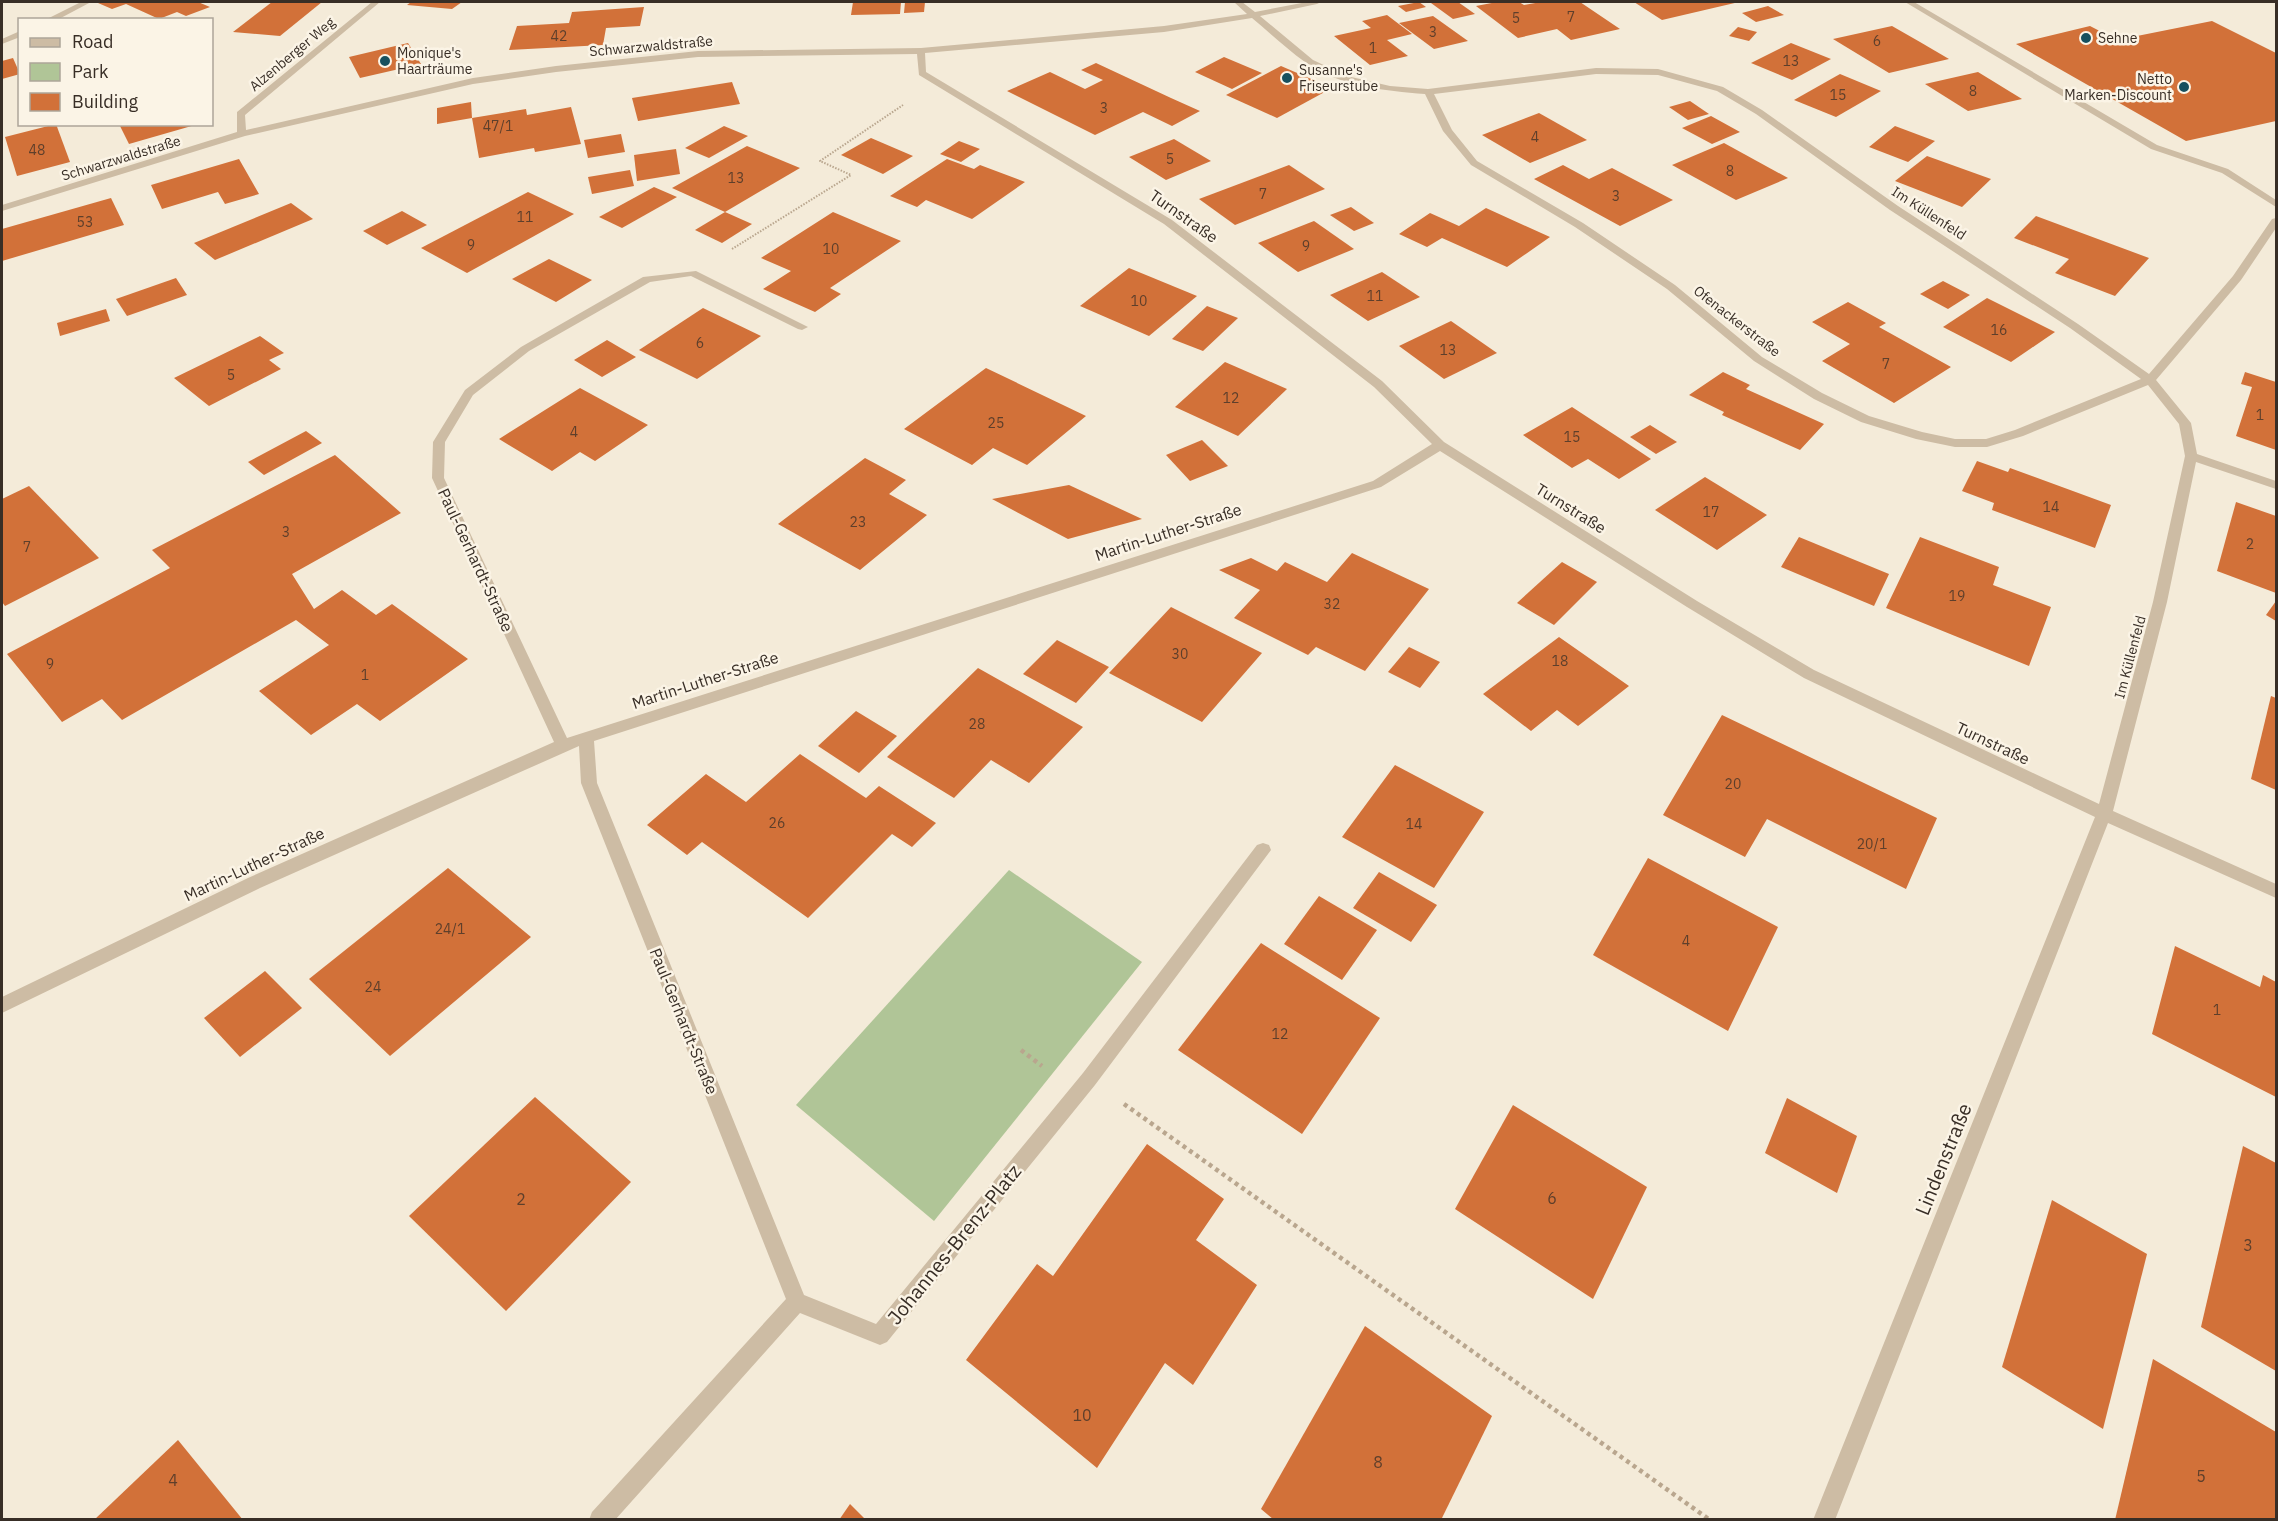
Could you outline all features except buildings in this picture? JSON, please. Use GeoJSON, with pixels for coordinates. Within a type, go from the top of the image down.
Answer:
{"type":"FeatureCollection","features":[{"type":"Feature","properties":{"kind":"street"},"geometry":{"type":"LineString","coordinates":[[53,18],[87,2]]}},
{"type":"Feature","properties":{"kind":"street","name":"Alzenberger Weg"},"geometry":{"type":"LineString","coordinates":[[242,134],[240,114],[376,2]]}},
{"type":"Feature","properties":{"kind":"street","name":"Im Küllenfeld"},"geometry":{"type":"LineString","coordinates":[[1238,2],[1310,62],[1344,78],[1390,89],[1428,92],[1596,71],[1658,72],[1720,89],[1758,112],[1894,208],[2074,326],[2150,380],[2185,423],[2191,456],[2160,602],[2104,814]]}},
{"type":"Feature","properties":{"kind":"street","name":"Schwarzwaldstraße"},"geometry":{"type":"LineString","coordinates":[[2,208],[242,134],[473,81],[556,69],[698,54],[921,51],[1164,29],[1254,15],[1317,2]]}},
{"type":"Feature","properties":{"kind":"street"},"geometry":{"type":"LineString","coordinates":[[1909,2],[2154,147],[2225,171],[2277,204]]}},
{"type":"Feature","properties":{"kind":"street"},"geometry":{"type":"LineString","coordinates":[[2,42],[18,34]]}},
{"type":"Feature","properties":{"kind":"street","name":"Turnstraße"},"geometry":{"type":"LineString","coordinates":[[921,51],[922,73],[1168,222],[1378,384],[1440,445],[1809,674],[2104,814],[2277,891]]}},
{"type":"Feature","properties":{"kind":"street","name":"Ofenackerstraße"},"geometry":{"type":"LineString","coordinates":[[1428,92],[1448,131],[1474,163],[1578,225],[1671,287],[1758,359],[1818,396],[1865,419],[1955,444],[1987,442],[2019,433],[2150,380]]}},
{"type":"Feature","properties":{"kind":"street"},"geometry":{"type":"LineString","coordinates":[[2150,380],[2237,278],[2277,221]]}},
{"type":"Feature","properties":{"kind":"street"},"geometry":{"type":"LineString","coordinates":[[692,273],[802,327]]}},
{"type":"Feature","properties":{"kind":"street","name":"Paul-Gerhardt-Straße"},"geometry":{"type":"LineString","coordinates":[[563,745],[438,478],[439,442],[469,393],[525,349],[647,279],[692,273]]}},
{"type":"Feature","properties":{"kind":"street","name":"Martin-Luther-Straße"},"geometry":{"type":"LineString","coordinates":[[2,1005],[254,883],[563,745],[1377,484],[1440,445]]}},
{"type":"Feature","properties":{"kind":"street"},"geometry":{"type":"LineString","coordinates":[[2191,456],[2277,485]]}},
{"type":"Feature","properties":{"kind":"street","name":"Paul-Gerhardt-Straße"},"geometry":{"type":"LineString","coordinates":[[586,737],[590,783],[796,1302]]}},
{"type":"Feature","properties":{"kind":"street","name":"Lindenstraße"},"geometry":{"type":"LineString","coordinates":[[1824,1520],[2104,814]]}},
{"type":"Feature","properties":{"kind":"street","name":"Johannes-Brenz-Platz"},"geometry":{"type":"LineString","coordinates":[[796,1302],[880,1335],[1089,1079],[1263,850]]}},
{"type":"Feature","properties":{"kind":"street"},"geometry":{"type":"LineString","coordinates":[[600,1520],[796,1302]]}},
{"type":"Feature","properties":{"kind":"path"},"geometry":{"type":"LineString","coordinates":[[692,273],[851,175],[820,161],[904,104],[940,84]]}},
{"type":"Feature","properties":{"kind":"path"},"geometry":{"type":"LineString","coordinates":[[1089,1079],[1710,1520]]}},
{"type":"Feature","properties":{"kind":"green space"},"geometry":{"type":"Polygon","coordinates":[[[1009,870],[1142,962],[934,1221],[796,1105],[1009,870]]]}},
{"type":"Feature","properties":{"kind":"place","name":"Sehne"},"geometry":{"type":"Point","coordinates":[2086,38]}},
{"type":"Feature","properties":{"kind":"place","name":"Monique's Haarträume"},"geometry":{"type":"Point","coordinates":[385,61]}},
{"type":"Feature","properties":{"kind":"place","name":"Susanne's Friseurstube"},"geometry":{"type":"Point","coordinates":[1287,78]}},
{"type":"Feature","properties":{"kind":"place","name":"Netto Marken-Discount"},"geometry":{"type":"Point","coordinates":[2184,87]}}]}
